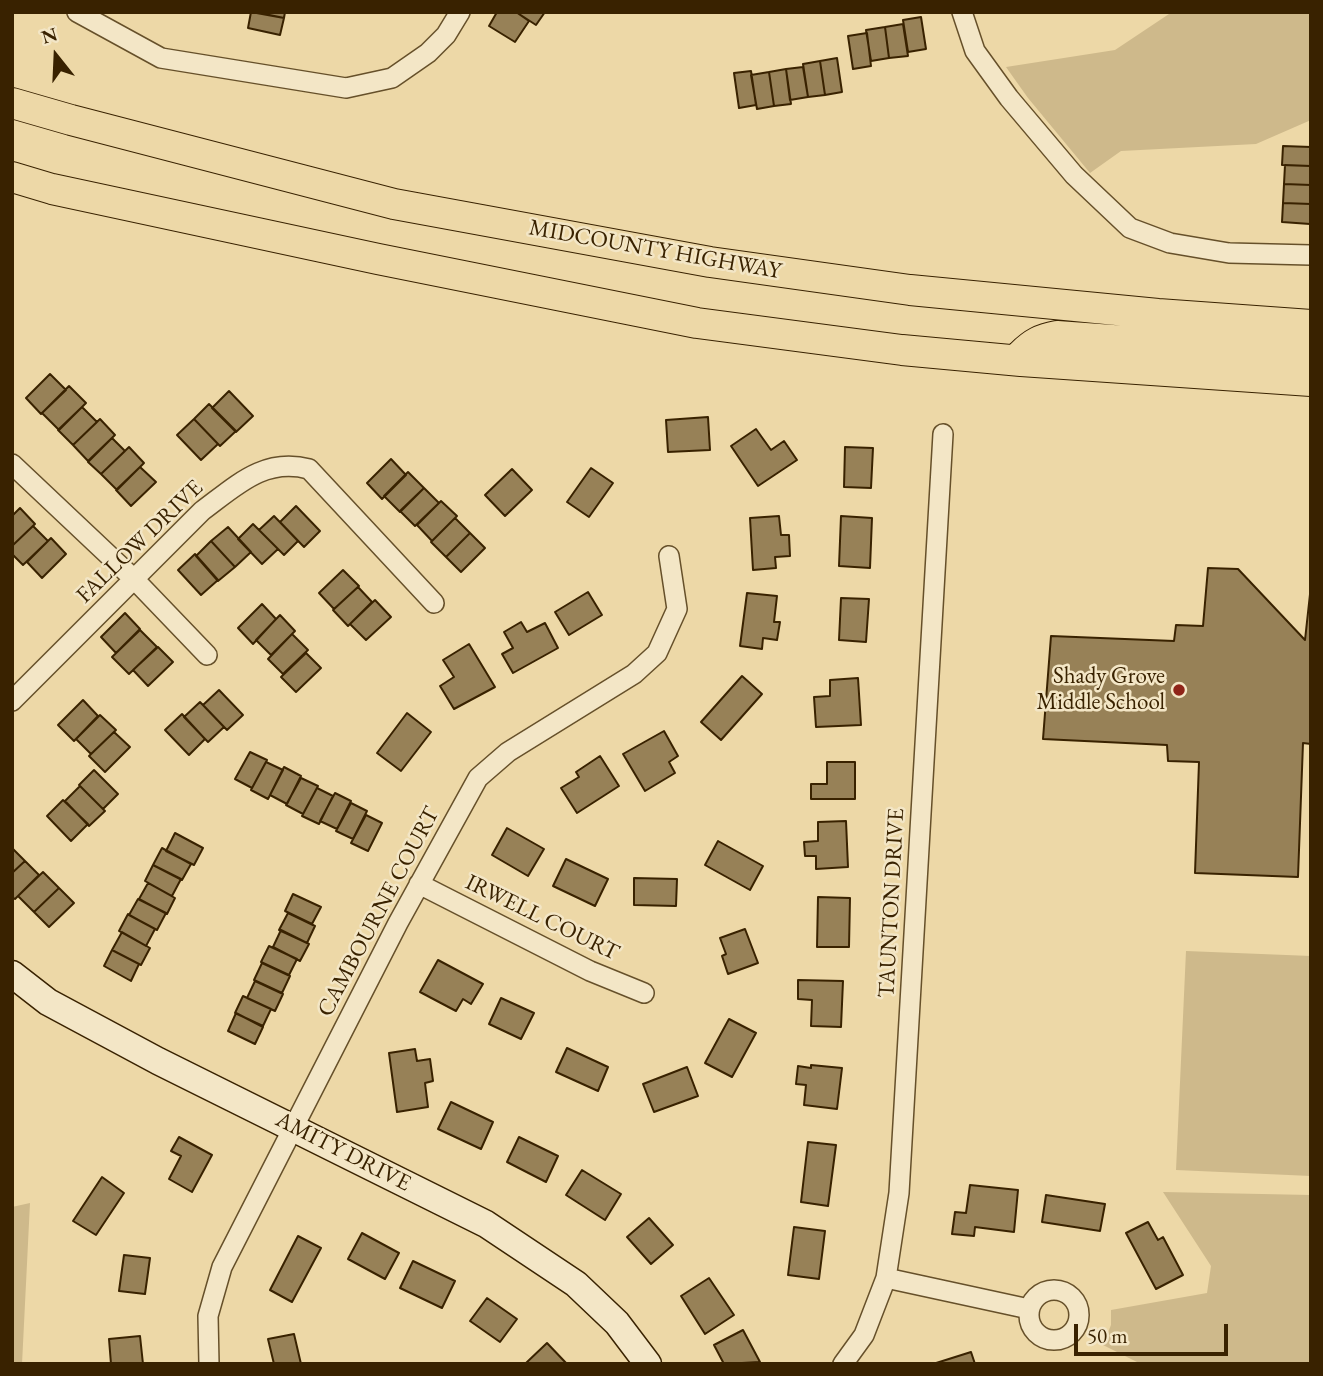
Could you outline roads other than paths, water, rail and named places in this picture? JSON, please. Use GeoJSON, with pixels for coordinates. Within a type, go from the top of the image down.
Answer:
{"type":"FeatureCollection","features":[{"type":"Feature","properties":{"kind":"main road","name":"MIDCOUNTY HIGHWAY"},"geometry":{"type":"LineString","coordinates":[[12,103],[394,204],[710,262],[910,290],[1158,314],[1311,325]]}},
{"type":"Feature","properties":{"kind":"main road"},"geometry":{"type":"LineString","coordinates":[[12,177],[52,189],[364,256],[697,323],[902,350],[1021,362],[1311,381]]}},
{"type":"Feature","properties":{"kind":"main road"},"geometry":{"type":"LineString","coordinates":[[1021,362],[1021,355],[1033,344],[1041,339],[1057,336],[1311,352]]}},
{"type":"Feature","properties":{"kind":"street"},"geometry":{"type":"LineString","coordinates":[[77,12],[161,58],[346,88],[392,78],[428,53],[446,35],[460,12]]}},
{"type":"Feature","properties":{"kind":"street"},"geometry":{"type":"LineString","coordinates":[[962,12],[975,51],[1009,98],[1074,175],[1130,228],[1170,243],[1229,253],[1311,255]]}},
{"type":"Feature","properties":{"kind":"street","name":"TAUNTON DRIVE"},"geometry":{"type":"LineString","coordinates":[[843,1364],[864,1335],[887,1278],[900,1193],[943,433]]}},
{"type":"Feature","properties":{"kind":"street"},"geometry":{"type":"LineString","coordinates":[[12,464],[135,580],[207,655]]}},
{"type":"Feature","properties":{"kind":"street","name":"FALLOW DRIVE"},"geometry":{"type":"LineString","coordinates":[[12,701],[202,511],[264,468],[293,464],[309,469],[434,603]]}},
{"type":"Feature","properties":{"kind":"street","name":"CAMBOURNE COURT"},"geometry":{"type":"LineString","coordinates":[[209,1364],[208,1316],[222,1267],[419,884],[478,778],[508,752],[634,674],[657,653],[677,609],[669,556]]}},
{"type":"Feature","properties":{"kind":"street","name":"IRWELL COURT"},"geometry":{"type":"LineString","coordinates":[[419,884],[590,971],[644,993]]}},
{"type":"Feature","properties":{"kind":"street","name":"AMITY DRIVE"},"geometry":{"type":"LineString","coordinates":[[12,974],[48,1002],[158,1061],[486,1224],[576,1284],[617,1323],[648,1364]]}},
{"type":"Feature","properties":{"kind":"street"},"geometry":{"type":"LineString","coordinates":[[887,1278],[1029,1309]]}},
{"type":"Feature","properties":{"kind":"place","name":"Shady Grove Middle School"},"geometry":{"type":"Point","coordinates":[1179,690]}}]}
